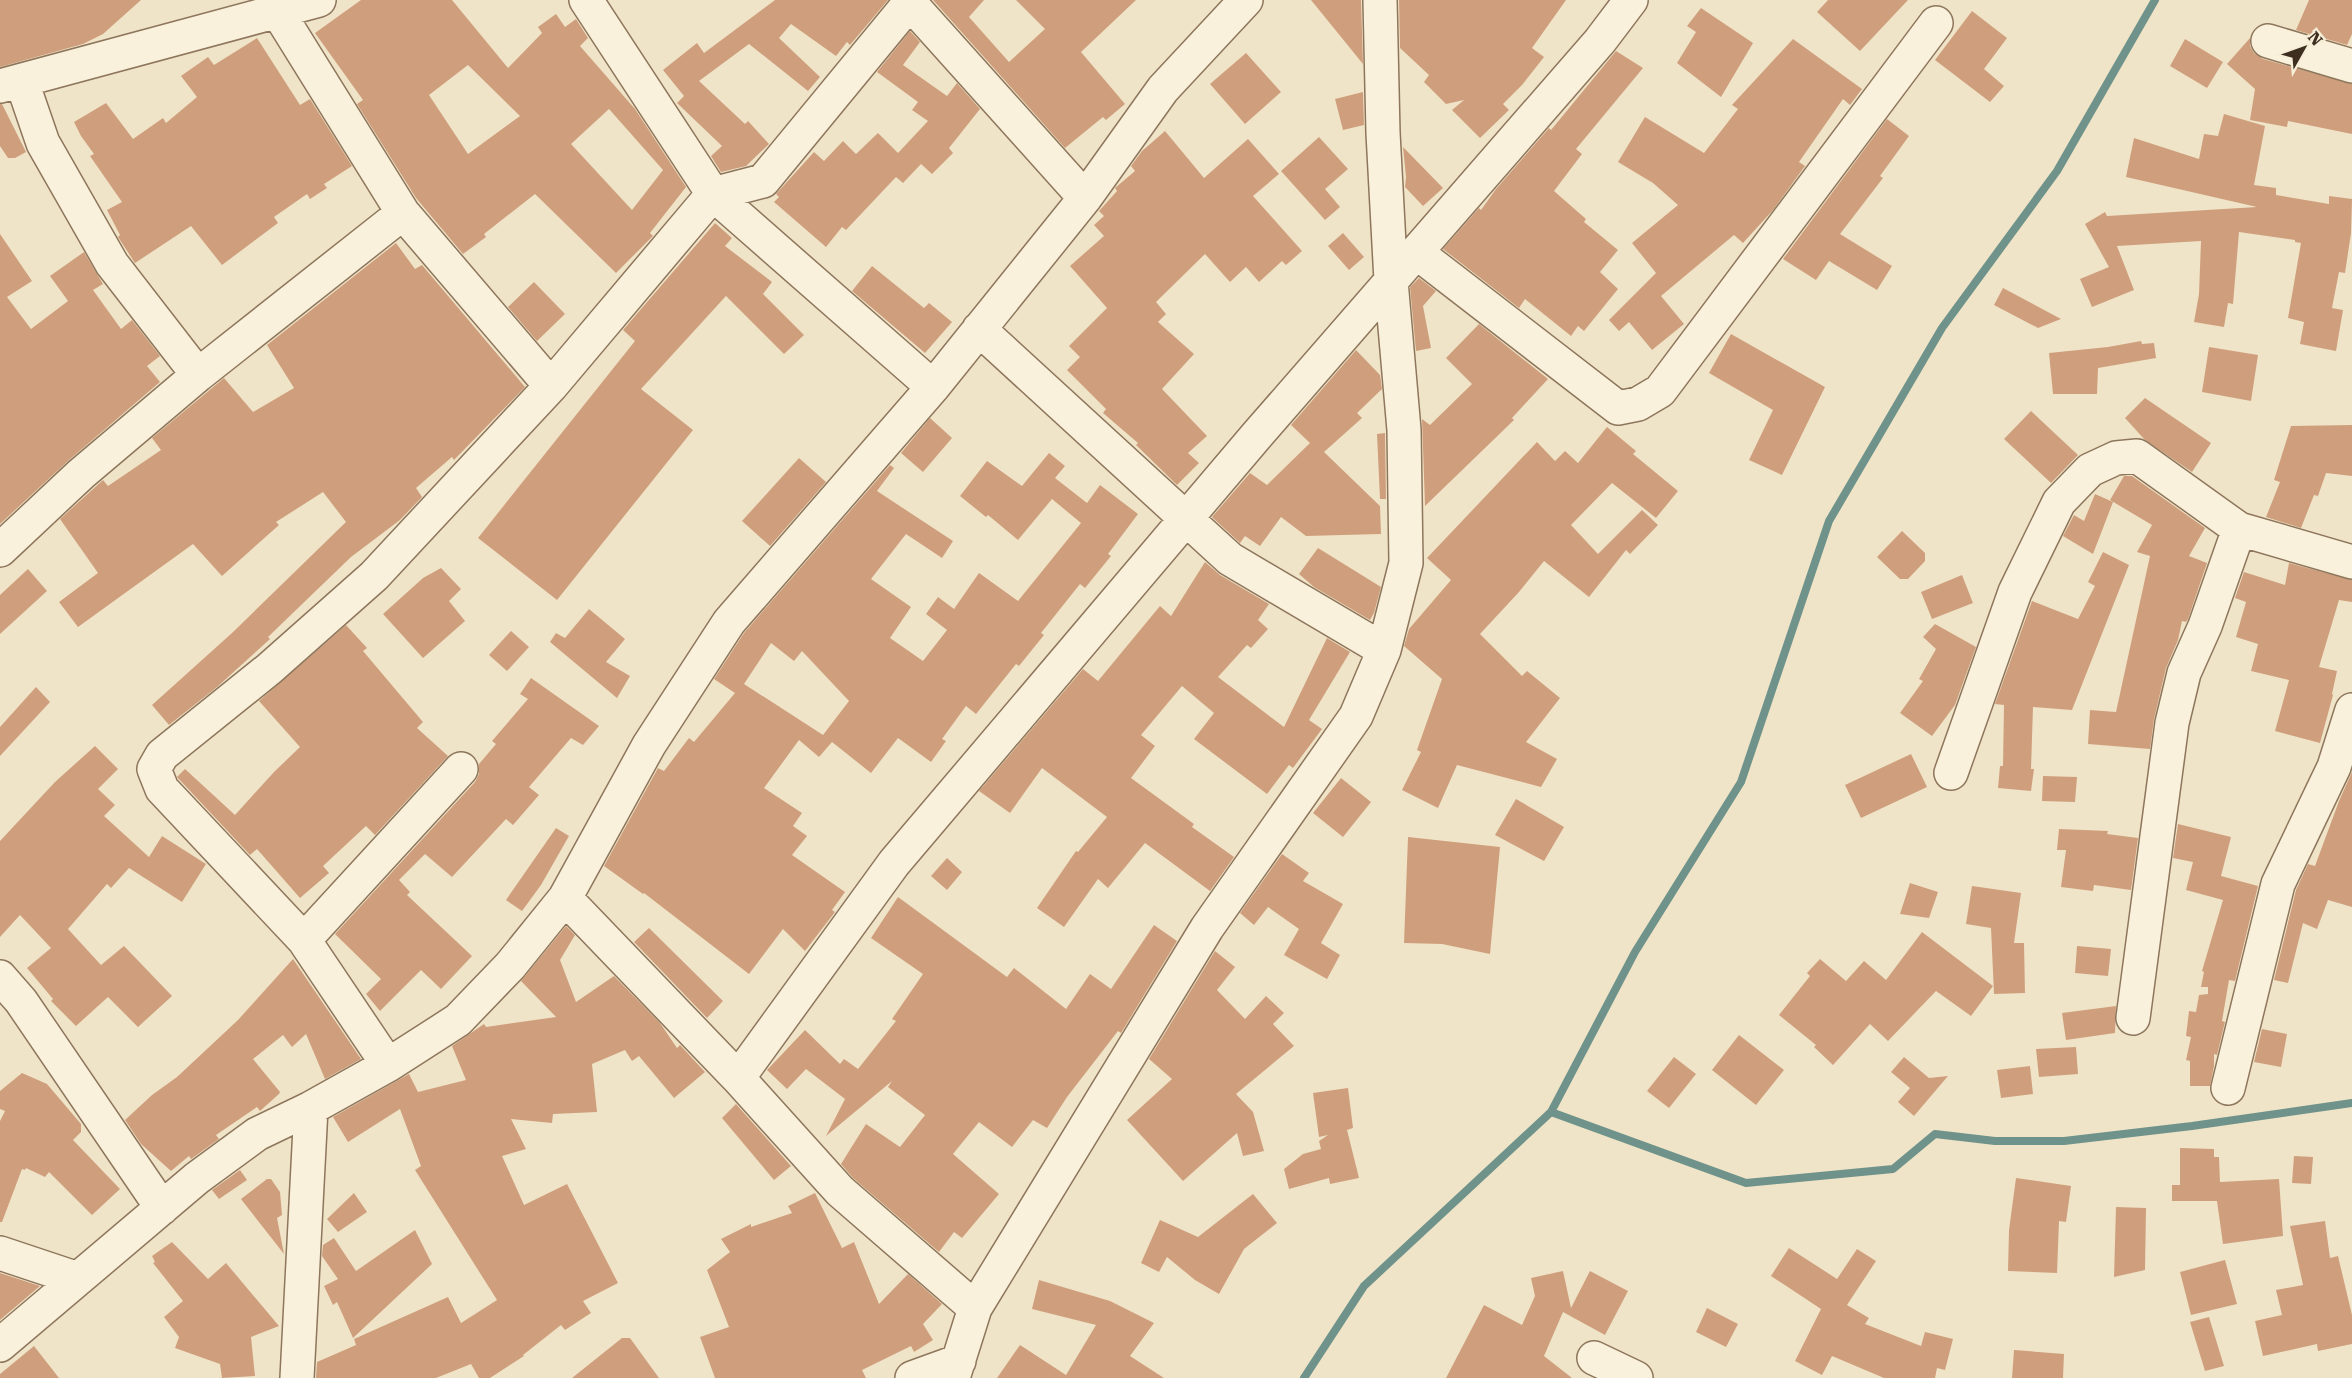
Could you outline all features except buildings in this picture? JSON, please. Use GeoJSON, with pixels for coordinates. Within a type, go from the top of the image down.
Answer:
{"type":"FeatureCollection","features":[{"type":"Feature","properties":{"kind":"street"},"geometry":{"type":"LineString","coordinates":[[586,0],[713,194],[933,387]]}},
{"type":"Feature","properties":{"kind":"street"},"geometry":{"type":"LineString","coordinates":[[0,1345],[197,1178],[257,1134],[311,1108],[388,1065],[458,1020],[510,966],[565,898],[649,745],[729,622],[933,387],[1085,198],[1163,89],[1246,0]]}},
{"type":"Feature","properties":{"kind":"street"},"geometry":{"type":"LineString","coordinates":[[912,1378],[956,1369],[975,1308],[1207,928],[1356,716],[1384,650],[1406,563],[1404,430],[1391,281],[1383,133],[1380,0]]}},
{"type":"Feature","properties":{"kind":"street"},"geometry":{"type":"LineString","coordinates":[[738,1078],[894,863],[1186,518],[1600,41],[1631,0]]}},
{"type":"Feature","properties":{"kind":"street"},"geometry":{"type":"LineString","coordinates":[[198,375],[112,264],[11,84],[312,1]]}},
{"type":"Feature","properties":{"kind":"street"},"geometry":{"type":"LineString","coordinates":[[388,1065],[304,940],[162,789],[154,769],[162,755],[269,669],[374,576],[551,386],[713,194],[763,181],[911,2],[1085,198]]}},
{"type":"Feature","properties":{"kind":"street"},"geometry":{"type":"LineString","coordinates":[[278,12],[403,213],[551,386]]}},
{"type":"Feature","properties":{"kind":"street"},"geometry":{"type":"LineString","coordinates":[[1416,252],[1618,408],[1638,404],[1660,391],[1936,23]]}},
{"type":"Feature","properties":{"kind":"street"},"geometry":{"type":"LineString","coordinates":[[2268,41],[2352,66]]}},
{"type":"Feature","properties":{"kind":"street"},"geometry":{"type":"LineString","coordinates":[[0,550],[81,474],[198,375],[403,213]]}},
{"type":"Feature","properties":{"kind":"street"},"geometry":{"type":"LineString","coordinates":[[979,329],[1230,559],[1384,650]]}},
{"type":"Feature","properties":{"kind":"street"},"geometry":{"type":"LineString","coordinates":[[1951,773],[2015,592],[2059,502],[2090,470],[2116,458],[2137,456],[2239,529],[2352,562]]}},
{"type":"Feature","properties":{"kind":"street"},"geometry":{"type":"LineString","coordinates":[[2133,1018],[2172,723],[2184,674],[2205,626],[2239,529]]}},
{"type":"Feature","properties":{"kind":"street"},"geometry":{"type":"LineString","coordinates":[[2228,1088],[2278,884],[2334,767],[2352,710]]}},
{"type":"Feature","properties":{"kind":"street"},"geometry":{"type":"LineString","coordinates":[[304,940],[461,769]]}},
{"type":"Feature","properties":{"kind":"street"},"geometry":{"type":"LineString","coordinates":[[565,898],[738,1078],[840,1191],[975,1308]]}},
{"type":"Feature","properties":{"kind":"street"},"geometry":{"type":"LineString","coordinates":[[0,977],[21,1001],[162,1208]]}},
{"type":"Feature","properties":{"kind":"street"},"geometry":{"type":"LineString","coordinates":[[297,1378],[311,1108]]}},
{"type":"Feature","properties":{"kind":"street"},"geometry":{"type":"LineString","coordinates":[[0,1253],[78,1279]]}},
{"type":"Feature","properties":{"kind":"street"},"geometry":{"type":"LineString","coordinates":[[1594,1358],[1636,1378]]}},
{"type":"Feature","properties":{"kind":"waterway"},"geometry":{"type":"LineString","coordinates":[[1304,1378],[1364,1286],[1551,1112],[1635,952],[1741,782],[1829,521],[1942,328],[2057,171],[2155,0]]}},
{"type":"Feature","properties":{"kind":"waterway"},"geometry":{"type":"LineString","coordinates":[[1551,1112],[1746,1183],[1893,1169],[1935,1134],[1995,1141],[2064,1141],[2192,1126],[2352,1103]]}}]}
